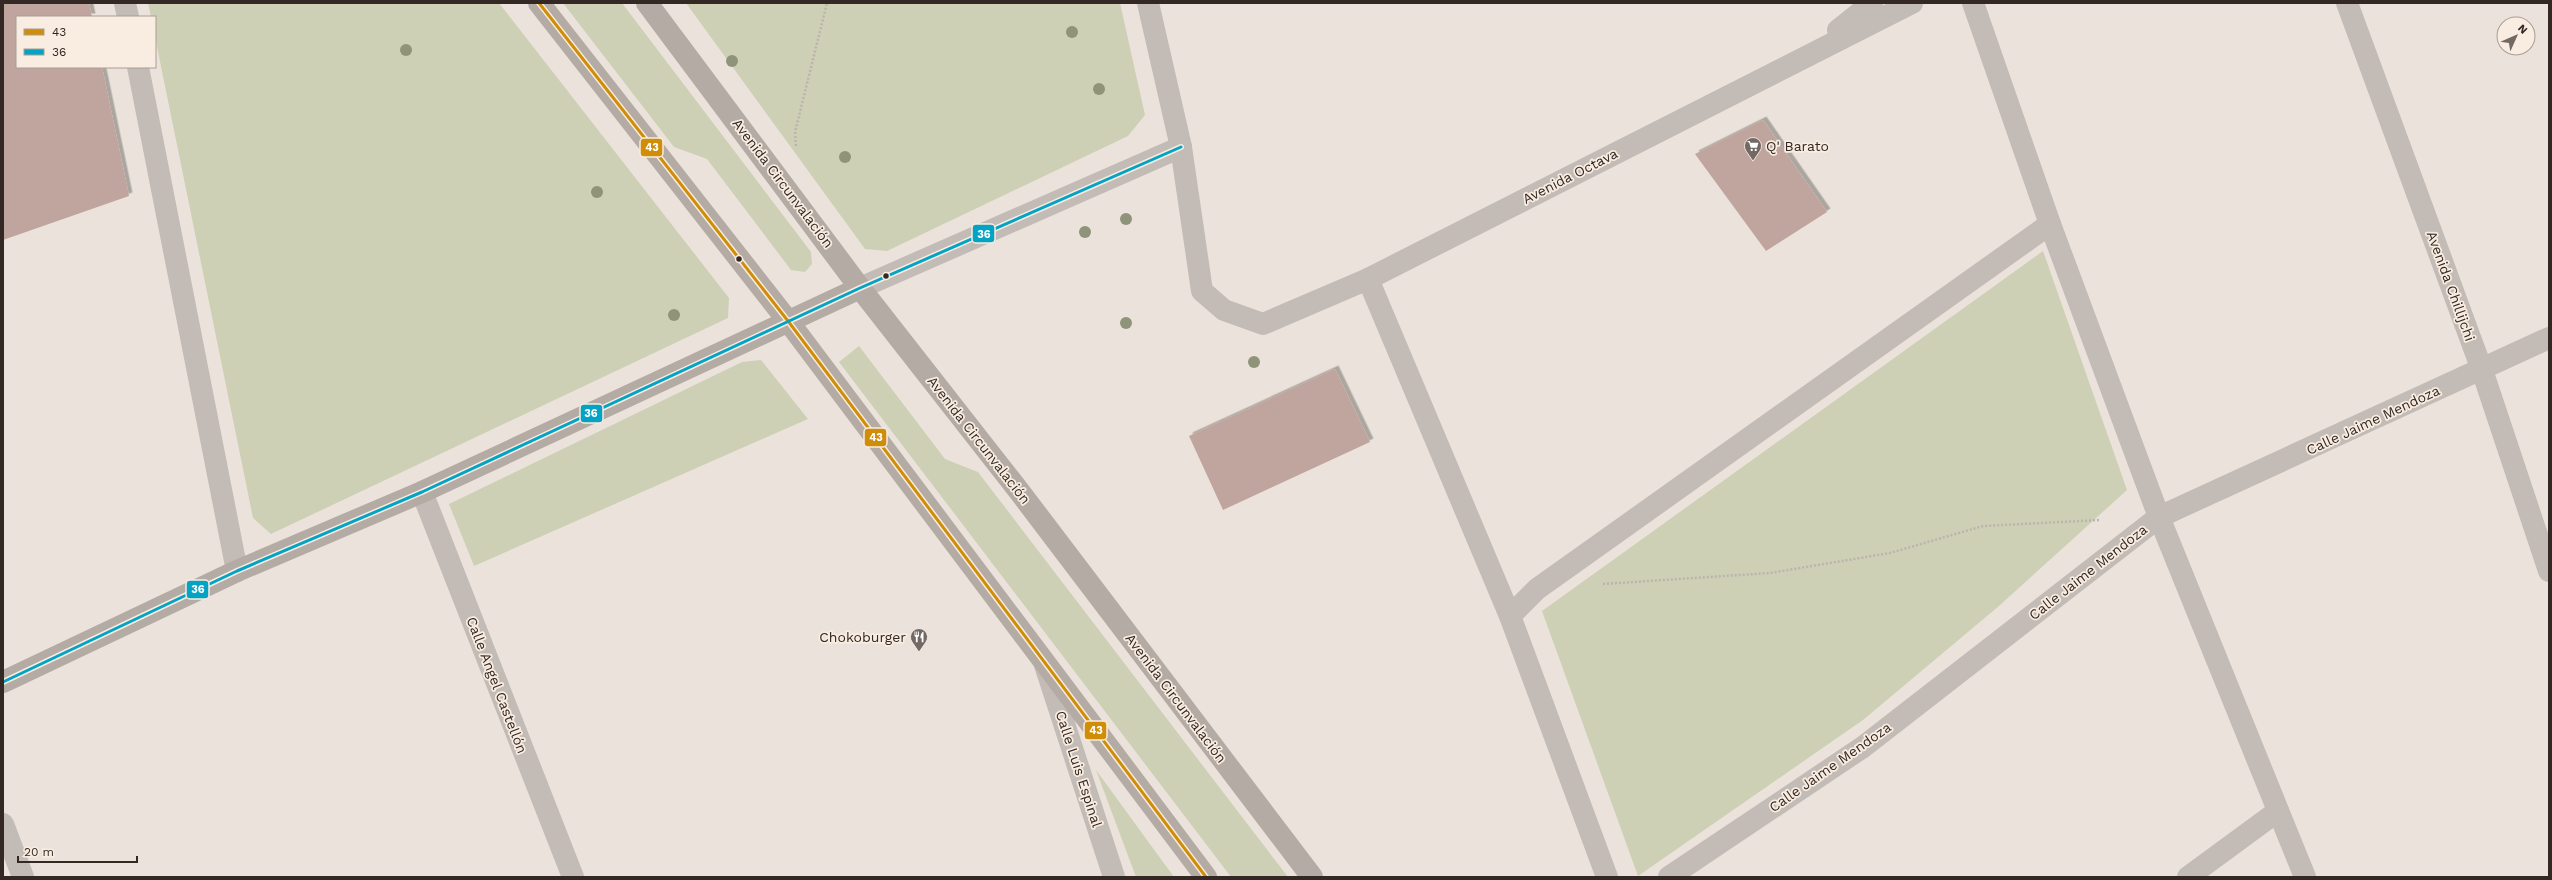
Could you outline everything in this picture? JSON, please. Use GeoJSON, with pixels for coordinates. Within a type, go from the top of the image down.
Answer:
{"type":"FeatureCollection","features":[{"type":"Feature","properties":{"kind":"main road"},"geometry":{"type":"LineString","coordinates":[[539,3],[788,321],[1206,877]]}},
{"type":"Feature","properties":{"kind":"main road","name":"Avenida Circunvalación"},"geometry":{"type":"LineString","coordinates":[[647,3],[860,288],[1019,491],[1312,877]]}},
{"type":"Feature","properties":{"kind":"main road"},"geometry":{"type":"LineString","coordinates":[[3,682],[238,571],[422,492],[860,288]]}},
{"type":"Feature","properties":{"kind":"street"},"geometry":{"type":"LineString","coordinates":[[125,3],[128,16]]}},
{"type":"Feature","properties":{"kind":"street"},"geometry":{"type":"LineString","coordinates":[[860,288],[1180,147],[1148,3]]}},
{"type":"Feature","properties":{"kind":"street"},"geometry":{"type":"LineString","coordinates":[[1805,57],[1872,3]]}},
{"type":"Feature","properties":{"kind":"street","name":"Avenida Octava"},"geometry":{"type":"LineString","coordinates":[[1180,147],[1202,291],[1224,310],[1263,324],[1368,279],[1912,3]]}},
{"type":"Feature","properties":{"kind":"street"},"geometry":{"type":"LineString","coordinates":[[1973,3],[2050,224],[2159,517],[2304,877]]}},
{"type":"Feature","properties":{"kind":"street","name":"Avenida Chillijchi"},"geometry":{"type":"LineString","coordinates":[[2347,3],[2482,370],[2549,571]]}},
{"type":"Feature","properties":{"kind":"street"},"geometry":{"type":"LineString","coordinates":[[138,68],[238,571]]}},
{"type":"Feature","properties":{"kind":"street"},"geometry":{"type":"LineString","coordinates":[[1510,616],[1537,589],[2050,224]]}},
{"type":"Feature","properties":{"kind":"street"},"geometry":{"type":"LineString","coordinates":[[1368,279],[1510,616],[1607,877]]}},
{"type":"Feature","properties":{"kind":"street","name":"Calle Jaime Mendoza"},"geometry":{"type":"LineString","coordinates":[[1670,877],[1863,747],[2159,517],[2549,338]]}},
{"type":"Feature","properties":{"kind":"street","name":"Calle Angel Castellón"},"geometry":{"type":"LineString","coordinates":[[422,492],[573,877]]}},
{"type":"Feature","properties":{"kind":"street","name":"Calle Luis Espinal"},"geometry":{"type":"LineString","coordinates":[[1044,662],[1114,877]]}},
{"type":"Feature","properties":{"kind":"street"},"geometry":{"type":"LineString","coordinates":[[2188,877],[2278,811]]}},
{"type":"Feature","properties":{"kind":"street"},"geometry":{"type":"LineString","coordinates":[[3,824],[23,877]]}},
{"type":"Feature","properties":{"kind":"path"},"geometry":{"type":"LineString","coordinates":[[796,154],[795,132],[827,3]]}},
{"type":"Feature","properties":{"kind":"path"},"geometry":{"type":"LineString","coordinates":[[1600,584],[1770,573],[1890,553],[1983,526],[2105,520]]}},
{"type":"Feature","properties":{"kind":"green space"},"geometry":{"type":"Polygon","coordinates":[[[148,3],[499,3],[729,298],[728,318],[271,534],[253,518],[156,42],[156,16],[151,16],[148,3]]]}},
{"type":"Feature","properties":{"kind":"green space"},"geometry":{"type":"Polygon","coordinates":[[[563,3],[622,3],[811,252],[812,264],[805,272],[791,270],[707,159],[674,147],[563,3]]]}},
{"type":"Feature","properties":{"kind":"green space"},"geometry":{"type":"Polygon","coordinates":[[[686,3],[1120,3],[1145,115],[1128,136],[887,251],[865,249],[686,3]]]}},
{"type":"Feature","properties":{"kind":"green space"},"geometry":{"type":"Polygon","coordinates":[[[2043,251],[2127,490],[1999,606],[1863,720],[1638,876],[1542,611],[2043,251]]]}},
{"type":"Feature","properties":{"kind":"green space"},"geometry":{"type":"Polygon","coordinates":[[[859,346],[945,459],[978,472],[1288,877],[1231,877],[839,362],[859,346]]]}},
{"type":"Feature","properties":{"kind":"green space"},"geometry":{"type":"Polygon","coordinates":[[[761,360],[808,419],[474,566],[449,504],[742,362],[761,360]]]}},
{"type":"Feature","properties":{"kind":"green space"},"geometry":{"type":"Polygon","coordinates":[[[1096,770],[1174,877],[1136,877],[1096,770]]]}},
{"type":"Feature","properties":{"kind":"building"},"geometry":{"type":"Polygon","coordinates":[[[3,3],[89,3],[92,16],[16,16],[16,68],[102,68],[129,196],[3,240],[3,3]]]}},
{"type":"Feature","properties":{"kind":"building"},"geometry":{"type":"Polygon","coordinates":[[[1763,120],[1827,212],[1766,251],[1695,154],[1763,120]]]}},
{"type":"Feature","properties":{"kind":"building"},"geometry":{"type":"Polygon","coordinates":[[[1335,369],[1370,442],[1223,510],[1189,436],[1335,369]]]}},
{"type":"Feature","properties":{"kind":"transit line","name":"43"},"geometry":{"type":"LineString","coordinates":[[539,3],[788,321],[1206,877]]}},
{"type":"Feature","properties":{"kind":"transit line","name":"36"},"geometry":{"type":"LineString","coordinates":[[3,682],[237,571],[422,492],[860,288],[1181,147]]}},
{"type":"Feature","properties":{"kind":"place","name":"Q' Barato"},"geometry":{"type":"Point","coordinates":[1753,161]}},
{"type":"Feature","properties":{"kind":"place","name":"Chokoburger"},"geometry":{"type":"Point","coordinates":[919,652]}}]}
